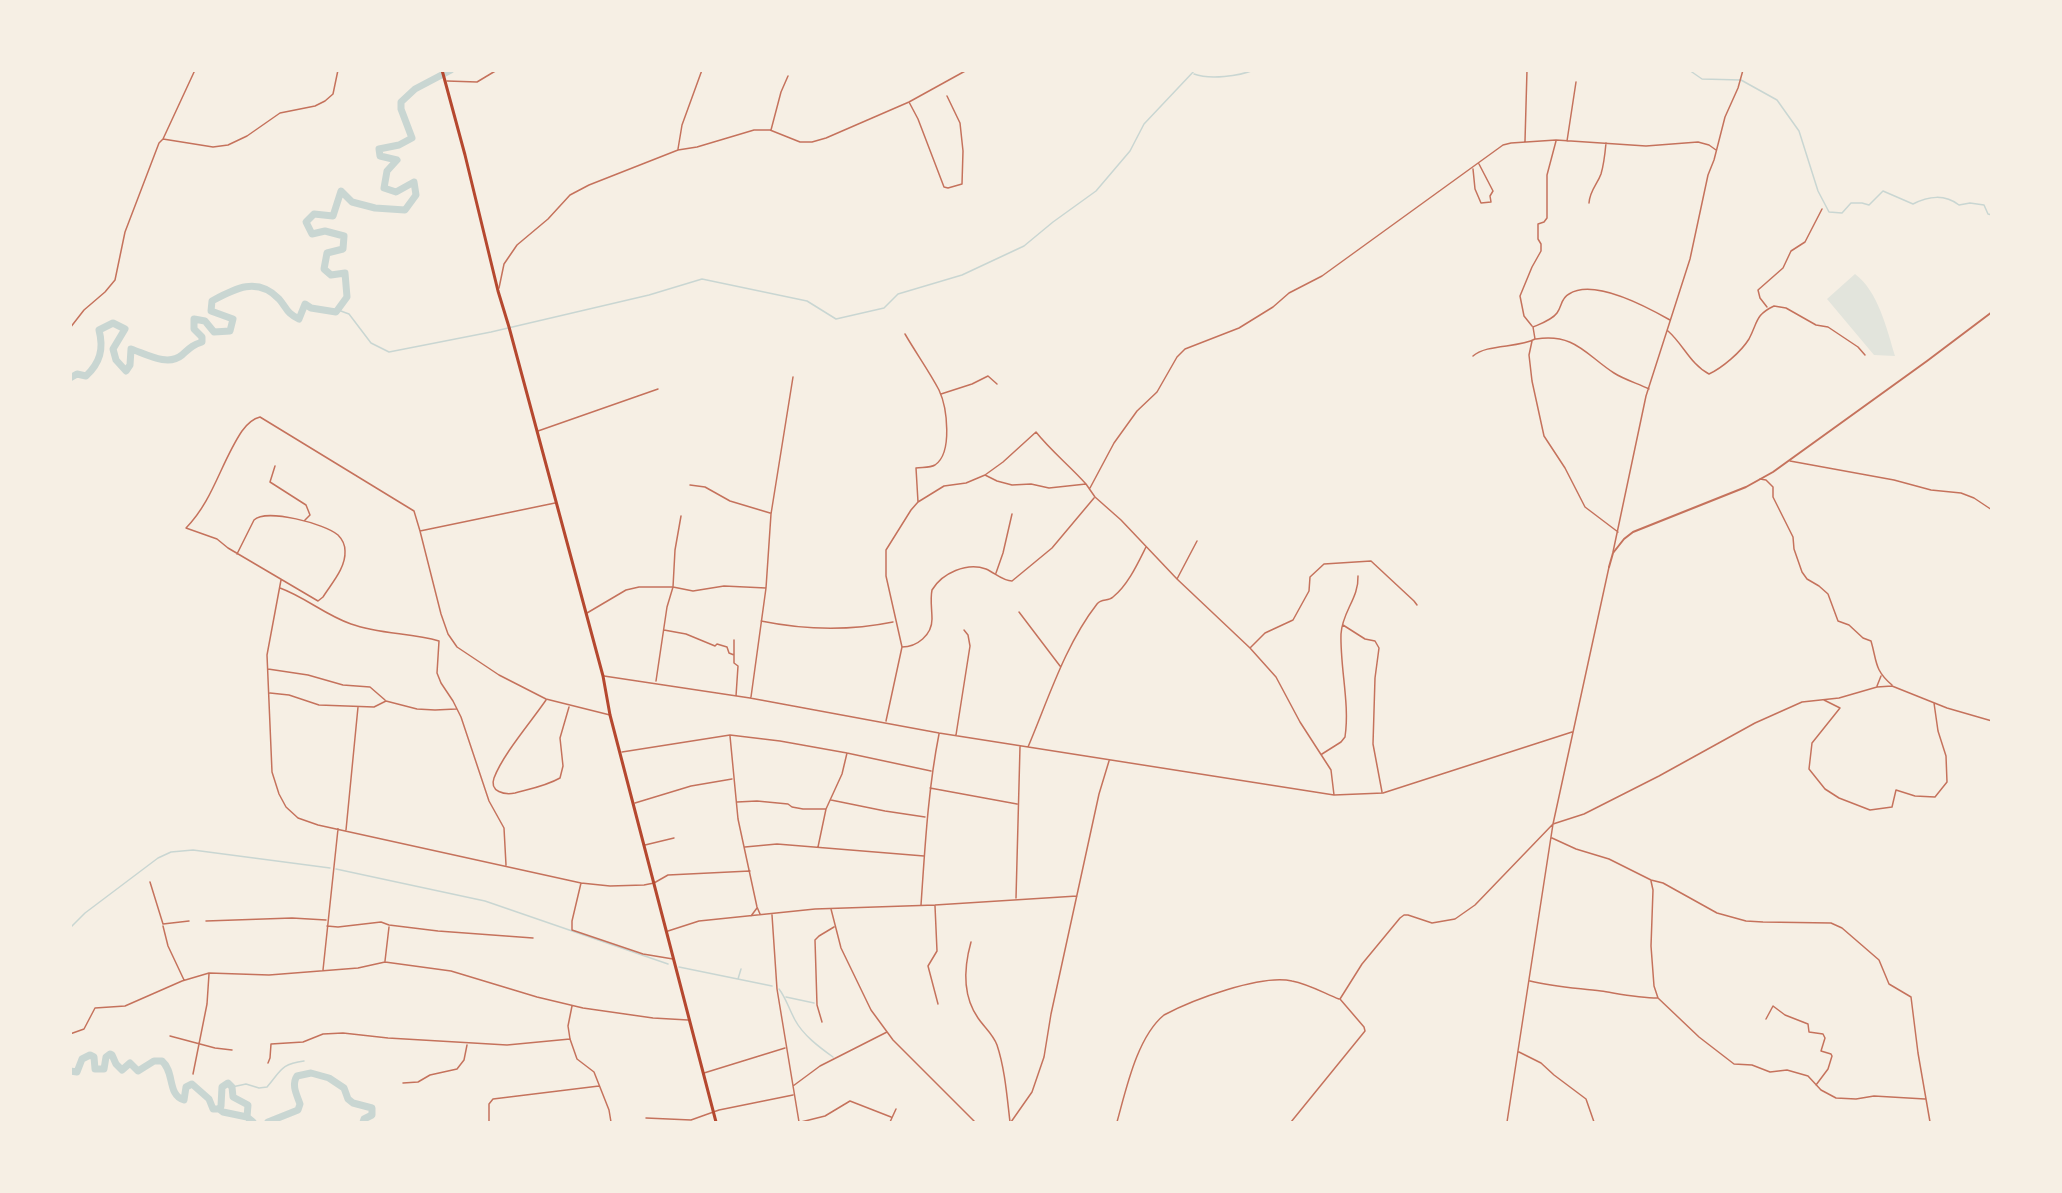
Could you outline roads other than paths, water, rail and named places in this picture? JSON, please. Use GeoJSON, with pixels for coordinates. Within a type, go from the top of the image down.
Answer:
{"type":"FeatureCollection","features":[{"type":"Feature","properties":{"kind":"main road"},"geometry":{"type":"LineString","coordinates":[[442,70],[498,291],[603,676],[610,715],[716,1122]]}},
{"type":"Feature","properties":{"kind":"street"},"geometry":{"type":"LineString","coordinates":[[70,328],[84,310],[115,280],[126,232],[157,146],[163,139],[195,70]]}},
{"type":"Feature","properties":{"kind":"street"},"geometry":{"type":"LineString","coordinates":[[163,139],[213,147],[228,145],[247,136],[280,113],[314,106],[326,101],[333,94],[338,70]]}},
{"type":"Feature","properties":{"kind":"street"},"geometry":{"type":"LineString","coordinates":[[444,79],[477,82],[497,70]]}},
{"type":"Feature","properties":{"kind":"street"},"geometry":{"type":"LineString","coordinates":[[678,150],[682,125],[702,70]]}},
{"type":"Feature","properties":{"kind":"street"},"geometry":{"type":"LineString","coordinates":[[498,291],[504,264],[517,245],[548,219],[570,195],[589,185],[678,150],[697,147],[754,130],[770,129],[800,142],[816,141],[846,131],[909,102],[967,70]]}},
{"type":"Feature","properties":{"kind":"street"},"geometry":{"type":"LineString","coordinates":[[1525,142],[1527,70]]}},
{"type":"Feature","properties":{"kind":"street"},"geometry":{"type":"LineString","coordinates":[[1507,1122],[1553,824],[1618,532],[1624,493],[1649,389],[1690,259],[1708,175],[1725,117],[1743,70]]}},
{"type":"Feature","properties":{"kind":"street"},"geometry":{"type":"LineString","coordinates":[[771,131],[781,92],[788,76]]}},
{"type":"Feature","properties":{"kind":"street"},"geometry":{"type":"LineString","coordinates":[[1567,142],[1576,82]]}},
{"type":"Feature","properties":{"kind":"street"},"geometry":{"type":"LineString","coordinates":[[909,102],[944,187],[948,188],[962,184],[963,151],[960,123],[947,96]]}},
{"type":"Feature","properties":{"kind":"street"},"geometry":{"type":"LineString","coordinates":[[1556,140],[1547,175],[1547,218],[1538,224],[1537,228],[1541,251],[1520,292],[1524,316],[1533,327],[1534,340],[1529,355],[1531,372],[1544,436],[1565,468],[1585,507],[1618,532]]}},
{"type":"Feature","properties":{"kind":"street"},"geometry":{"type":"LineString","coordinates":[[1090,489],[1121,433],[1137,411],[1156,392],[1177,357],[1185,349],[1226,334],[1257,317],[1289,293],[1331,270],[1503,146],[1556,140],[1646,146],[1698,142],[1716,150]]}},
{"type":"Feature","properties":{"kind":"street"},"geometry":{"type":"LineString","coordinates":[[1589,202],[1605,159],[1606,142]]}},
{"type":"Feature","properties":{"kind":"street"},"geometry":{"type":"LineString","coordinates":[[1473,168],[1475,189],[1481,203],[1491,202],[1490,196],[1493,191],[1479,164]]}},
{"type":"Feature","properties":{"kind":"street"},"geometry":{"type":"LineString","coordinates":[[1768,308],[1760,298],[1758,290],[1783,268],[1791,251],[1805,242],[1822,209]]}},
{"type":"Feature","properties":{"kind":"street"},"geometry":{"type":"LineString","coordinates":[[1533,327],[1557,313],[1563,298],[1570,292],[1590,289],[1625,298],[1670,320]]}},
{"type":"Feature","properties":{"kind":"street"},"geometry":{"type":"LineString","coordinates":[[1668,330],[1679,340],[1693,362],[1709,375],[1744,345],[1757,318],[1768,308],[1776,306],[1786,308],[1816,325],[1828,327],[1858,347],[1865,355]]}},
{"type":"Feature","properties":{"kind":"street"},"geometry":{"type":"LineString","coordinates":[[1613,553],[1634,532],[1746,487],[1788,461],[1927,362],[1992,312]]}},
{"type":"Feature","properties":{"kind":"street"},"geometry":{"type":"LineString","coordinates":[[905,334],[940,394],[945,419],[946,441],[943,453],[935,465],[916,468],[918,502]]}},
{"type":"Feature","properties":{"kind":"street"},"geometry":{"type":"LineString","coordinates":[[1473,356],[1477,352],[1506,344],[1525,344],[1549,337],[1564,340],[1588,352],[1616,375],[1649,389]]}},
{"type":"Feature","properties":{"kind":"street"},"geometry":{"type":"LineString","coordinates":[[940,394],[972,384],[987,376],[998,384]]}},
{"type":"Feature","properties":{"kind":"street"},"geometry":{"type":"LineString","coordinates":[[750,698],[766,588],[771,514],[793,377]]}},
{"type":"Feature","properties":{"kind":"street"},"geometry":{"type":"LineString","coordinates":[[537,431],[658,389]]}},
{"type":"Feature","properties":{"kind":"street"},"geometry":{"type":"LineString","coordinates":[[237,554],[257,516],[266,515],[319,524],[337,534],[344,545],[344,562],[319,601],[310,598],[237,554],[217,539],[186,528],[207,498],[242,432],[252,420],[260,417],[414,510],[441,614],[452,642],[462,652],[499,675],[546,699],[610,715]]}},
{"type":"Feature","properties":{"kind":"street"},"geometry":{"type":"LineString","coordinates":[[885,722],[902,647],[886,576],[885,554],[918,502],[944,486],[966,483],[985,475],[1036,432],[1049,448],[1068,464],[1095,497],[1250,648],[1282,686],[1300,722],[1333,776],[1334,795]]}},
{"type":"Feature","properties":{"kind":"street"},"geometry":{"type":"LineString","coordinates":[[1788,461],[1884,478],[1931,490],[1961,493],[1974,498],[1992,510]]}},
{"type":"Feature","properties":{"kind":"street"},"geometry":{"type":"LineString","coordinates":[[275,466],[270,482],[306,505],[310,515],[304,521]]}},
{"type":"Feature","properties":{"kind":"street"},"geometry":{"type":"LineString","coordinates":[[985,475],[997,482],[1012,485],[1031,484],[1049,488],[1086,484]]}},
{"type":"Feature","properties":{"kind":"street"},"geometry":{"type":"LineString","coordinates":[[1759,479],[1766,480],[1773,487],[1773,497],[1793,537],[1794,549],[1802,572],[1807,579],[1828,594],[1838,621],[1849,625],[1863,638],[1870,641],[1876,666],[1881,675],[1892,686],[1947,708],[1992,721]]}},
{"type":"Feature","properties":{"kind":"street"},"geometry":{"type":"LineString","coordinates":[[690,485],[705,487],[730,501],[771,514]]}},
{"type":"Feature","properties":{"kind":"street"},"geometry":{"type":"LineString","coordinates":[[902,647],[914,646],[926,635],[932,621],[932,590],[944,576],[972,567],[996,573],[1007,581],[1016,578],[1062,537],[1095,497]]}},
{"type":"Feature","properties":{"kind":"street"},"geometry":{"type":"LineString","coordinates":[[420,531],[556,503]]}},
{"type":"Feature","properties":{"kind":"street"},"geometry":{"type":"LineString","coordinates":[[996,573],[1012,514]]}},
{"type":"Feature","properties":{"kind":"street"},"geometry":{"type":"LineString","coordinates":[[656,682],[663,630],[673,587],[675,550],[681,516]]}},
{"type":"Feature","properties":{"kind":"street"},"geometry":{"type":"LineString","coordinates":[[1177,579],[1197,541]]}},
{"type":"Feature","properties":{"kind":"street"},"geometry":{"type":"LineString","coordinates":[[1028,747],[1055,678],[1098,603],[1113,598],[1146,547]]}},
{"type":"Feature","properties":{"kind":"street"},"geometry":{"type":"LineString","coordinates":[[1250,648],[1265,633],[1293,620],[1309,591],[1310,577],[1324,564],[1371,561],[1417,605]]}},
{"type":"Feature","properties":{"kind":"street"},"geometry":{"type":"LineString","coordinates":[[1321,754],[1341,742],[1346,733],[1342,624],[1355,597],[1358,576]]}},
{"type":"Feature","properties":{"kind":"street"},"geometry":{"type":"LineString","coordinates":[[281,580],[268,645],[272,772],[281,799],[298,818],[549,878],[581,883],[610,886],[644,885],[654,883],[668,875],[750,870]]}},
{"type":"Feature","properties":{"kind":"street"},"geometry":{"type":"LineString","coordinates":[[586,613],[632,588],[673,587],[693,591],[724,586],[766,588]]}},
{"type":"Feature","properties":{"kind":"street"},"geometry":{"type":"LineString","coordinates":[[279,588],[297,594],[326,613],[351,624],[439,641],[437,673],[457,709],[489,801],[504,828],[506,866]]}},
{"type":"Feature","properties":{"kind":"street"},"geometry":{"type":"LineString","coordinates":[[1019,612],[1061,667]]}},
{"type":"Feature","properties":{"kind":"street"},"geometry":{"type":"LineString","coordinates":[[760,621],[789,626],[845,628],[870,627],[895,622]]}},
{"type":"Feature","properties":{"kind":"street"},"geometry":{"type":"LineString","coordinates":[[1342,624],[1365,639],[1375,641],[1379,648],[1375,678],[1373,744],[1383,793]]}},
{"type":"Feature","properties":{"kind":"street"},"geometry":{"type":"LineString","coordinates":[[663,630],[686,634],[715,646],[717,644],[727,647],[729,653],[734,655]]}},
{"type":"Feature","properties":{"kind":"street"},"geometry":{"type":"LineString","coordinates":[[956,735],[970,646],[968,635],[964,630]]}},
{"type":"Feature","properties":{"kind":"street"},"geometry":{"type":"LineString","coordinates":[[734,640],[734,663],[738,666],[736,696]]}},
{"type":"Feature","properties":{"kind":"street"},"geometry":{"type":"LineString","coordinates":[[267,669],[308,675],[344,685],[370,687],[386,701],[417,709],[457,709]]}},
{"type":"Feature","properties":{"kind":"street"},"geometry":{"type":"LineString","coordinates":[[1877,687],[1881,675]]}},
{"type":"Feature","properties":{"kind":"street"},"geometry":{"type":"LineString","coordinates":[[603,676],[656,682],[939,733],[1334,795],[1383,793],[1572,732]]}},
{"type":"Feature","properties":{"kind":"street"},"geometry":{"type":"LineString","coordinates":[[1340,999],[1362,964],[1400,918],[1408,915],[1432,923],[1455,919],[1475,904],[1553,824],[1584,814],[1789,707],[1802,702],[1847,696],[1877,687],[1892,686]]}},
{"type":"Feature","properties":{"kind":"street"},"geometry":{"type":"LineString","coordinates":[[268,693],[289,695],[319,705],[374,707],[386,701]]}},
{"type":"Feature","properties":{"kind":"street"},"geometry":{"type":"LineString","coordinates":[[546,699],[504,760],[493,781],[494,787],[501,794],[547,784],[560,778],[563,766],[560,738],[569,706]]}},
{"type":"Feature","properties":{"kind":"street"},"geometry":{"type":"LineString","coordinates":[[1822,699],[1840,708],[1812,743],[1809,769],[1826,789],[1839,798],[1870,810],[1892,807],[1896,790],[1915,796],[1935,797],[1947,782],[1946,756],[1938,732],[1934,702]]}},
{"type":"Feature","properties":{"kind":"street"},"geometry":{"type":"LineString","coordinates":[[346,830],[358,706]]}},
{"type":"Feature","properties":{"kind":"street"},"geometry":{"type":"LineString","coordinates":[[921,905],[926,817],[939,733]]}},
{"type":"Feature","properties":{"kind":"street"},"geometry":{"type":"LineString","coordinates":[[621,752],[730,735],[780,741],[932,771]]}},
{"type":"Feature","properties":{"kind":"street"},"geometry":{"type":"LineString","coordinates":[[730,735],[736,802],[757,907],[761,915]]}},
{"type":"Feature","properties":{"kind":"street"},"geometry":{"type":"LineString","coordinates":[[1016,900],[1020,746]]}},
{"type":"Feature","properties":{"kind":"street"},"geometry":{"type":"LineString","coordinates":[[818,848],[826,809],[842,774],[847,753]]}},
{"type":"Feature","properties":{"kind":"street"},"geometry":{"type":"LineString","coordinates":[[1011,1122],[1032,1092],[1040,1071],[1099,794],[1110,760]]}},
{"type":"Feature","properties":{"kind":"street"},"geometry":{"type":"LineString","coordinates":[[634,803],[691,786],[733,779]]}},
{"type":"Feature","properties":{"kind":"street"},"geometry":{"type":"LineString","coordinates":[[930,788],[1018,805]]}},
{"type":"Feature","properties":{"kind":"street"},"geometry":{"type":"LineString","coordinates":[[831,800],[885,812],[926,817]]}},
{"type":"Feature","properties":{"kind":"street"},"geometry":{"type":"LineString","coordinates":[[736,802],[766,802],[788,804],[798,809],[826,809]]}},
{"type":"Feature","properties":{"kind":"street"},"geometry":{"type":"LineString","coordinates":[[323,971],[338,829]]}},
{"type":"Feature","properties":{"kind":"street"},"geometry":{"type":"LineString","coordinates":[[645,845],[674,838]]}},
{"type":"Feature","properties":{"kind":"street"},"geometry":{"type":"LineString","coordinates":[[1551,838],[1576,849],[1609,859],[1651,880],[1672,886],[1717,913],[1746,921],[1830,922],[1842,928],[1879,960],[1889,984],[1911,998],[1930,1122]]}},
{"type":"Feature","properties":{"kind":"street"},"geometry":{"type":"LineString","coordinates":[[744,847],[777,844],[924,856]]}},
{"type":"Feature","properties":{"kind":"street"},"geometry":{"type":"LineString","coordinates":[[1651,880],[1654,986],[1658,998],[1700,1038],[1734,1064],[1752,1065],[1770,1072],[1787,1071],[1808,1076],[1821,1090],[1836,1098],[1856,1099],[1874,1096],[1925,1099]]}},
{"type":"Feature","properties":{"kind":"street"},"geometry":{"type":"LineString","coordinates":[[150,882],[168,945],[184,980]]}},
{"type":"Feature","properties":{"kind":"street"},"geometry":{"type":"LineString","coordinates":[[581,883],[572,930],[643,954],[674,960]]}},
{"type":"Feature","properties":{"kind":"street"},"geometry":{"type":"LineString","coordinates":[[667,932],[699,921],[831,908],[935,905],[1077,896]]}},
{"type":"Feature","properties":{"kind":"street"},"geometry":{"type":"LineString","coordinates":[[935,905],[938,951],[928,966],[938,1004]]}},
{"type":"Feature","properties":{"kind":"street"},"geometry":{"type":"LineString","coordinates":[[751,916],[757,907]]}},
{"type":"Feature","properties":{"kind":"street"},"geometry":{"type":"LineString","coordinates":[[831,908],[841,948],[852,975],[871,1010],[887,1032],[975,1122]]}},
{"type":"Feature","properties":{"kind":"street"},"geometry":{"type":"LineString","coordinates":[[772,914],[777,990],[800,1122],[825,1116],[850,1101],[891,1117]]}},
{"type":"Feature","properties":{"kind":"street"},"geometry":{"type":"LineString","coordinates":[[206,921],[292,918],[327,920]]}},
{"type":"Feature","properties":{"kind":"street"},"geometry":{"type":"LineString","coordinates":[[163,924],[189,921]]}},
{"type":"Feature","properties":{"kind":"street"},"geometry":{"type":"LineString","coordinates":[[327,926],[338,927],[381,922],[438,931],[533,938]]}},
{"type":"Feature","properties":{"kind":"street"},"geometry":{"type":"LineString","coordinates":[[385,962],[390,925]]}},
{"type":"Feature","properties":{"kind":"street"},"geometry":{"type":"LineString","coordinates":[[822,1022],[817,1005],[815,940],[834,927]]}},
{"type":"Feature","properties":{"kind":"street"},"geometry":{"type":"LineString","coordinates":[[971,942],[966,978],[968,997],[979,1020],[996,1043],[1011,1122]]}},
{"type":"Feature","properties":{"kind":"street"},"geometry":{"type":"LineString","coordinates":[[70,1034],[84,1029],[95,1008],[125,1006],[184,980],[209,973],[269,975],[358,968],[385,962],[451,971],[573,1005],[653,1018],[689,1020]]}},
{"type":"Feature","properties":{"kind":"street"},"geometry":{"type":"LineString","coordinates":[[193,1074],[207,1004],[209,973]]}},
{"type":"Feature","properties":{"kind":"street"},"geometry":{"type":"LineString","coordinates":[[1529,980],[1548,986],[1640,998],[1658,998]]}},
{"type":"Feature","properties":{"kind":"street"},"geometry":{"type":"LineString","coordinates":[[1117,1122],[1137,1056],[1156,1021],[1164,1015],[1244,985],[1270,981],[1292,981],[1340,999],[1365,1031],[1291,1122]]}},
{"type":"Feature","properties":{"kind":"street"},"geometry":{"type":"LineString","coordinates":[[573,1005],[568,1026],[576,1059],[594,1072],[609,1110],[611,1122]]}},
{"type":"Feature","properties":{"kind":"street"},"geometry":{"type":"LineString","coordinates":[[1766,1019],[1773,1006],[1785,1015],[1808,1024],[1809,1032],[1823,1035],[1821,1051],[1832,1056],[1828,1069],[1816,1085]]}},
{"type":"Feature","properties":{"kind":"street"},"geometry":{"type":"LineString","coordinates":[[793,1086],[820,1066],[887,1032]]}},
{"type":"Feature","properties":{"kind":"street"},"geometry":{"type":"LineString","coordinates":[[268,1063],[271,1044],[303,1042],[323,1034],[359,1034],[468,1044],[507,1045],[570,1040]]}},
{"type":"Feature","properties":{"kind":"street"},"geometry":{"type":"LineString","coordinates":[[170,1036],[232,1050]]}},
{"type":"Feature","properties":{"kind":"street"},"geometry":{"type":"LineString","coordinates":[[403,1083],[418,1082],[430,1075],[458,1069],[464,1060],[468,1044]]}},
{"type":"Feature","properties":{"kind":"street"},"geometry":{"type":"LineString","coordinates":[[703,1073],[787,1047]]}},
{"type":"Feature","properties":{"kind":"street"},"geometry":{"type":"LineString","coordinates":[[1519,1052],[1541,1063],[1586,1099],[1594,1122]]}},
{"type":"Feature","properties":{"kind":"street"},"geometry":{"type":"LineString","coordinates":[[489,1122],[489,1104],[493,1099],[599,1086]]}},
{"type":"Feature","properties":{"kind":"street"},"geometry":{"type":"LineString","coordinates":[[646,1118],[692,1120],[714,1112],[794,1095]]}},
{"type":"Feature","properties":{"kind":"street"},"geometry":{"type":"LineString","coordinates":[[890,1122],[896,1108]]}},
{"type":"Feature","properties":{"kind":"waterway"},"geometry":{"type":"LineString","coordinates":[[70,378],[77,374],[86,376],[91,371],[100,355],[99,330],[113,323],[125,329],[113,349],[116,360],[126,371],[130,365],[131,349],[170,360],[202,342],[202,337],[194,329],[194,319],[205,321],[214,332],[230,331],[233,319],[211,311],[212,301],[237,289],[254,286],[271,292],[289,312],[299,319],[305,304],[311,308],[336,312],[347,297],[345,273],[331,275],[324,269],[327,253],[343,249],[344,236],[325,231],[312,234],[306,222],[314,214],[333,216],[341,191],[352,202],[375,208],[405,210],[416,195],[414,182],[396,192],[384,188],[387,171],[397,160],[380,156],[379,149],[399,145],[412,138],[401,109],[401,102],[415,89],[451,70]]}},
{"type":"Feature","properties":{"kind":"waterway"},"geometry":{"type":"LineString","coordinates":[[338,310],[349,314],[371,343],[389,352],[491,332],[649,295],[702,279],[807,301],[836,319],[884,308],[898,294],[962,275],[1024,246],[1096,191],[1130,151],[1144,124],[1195,70]]}},
{"type":"Feature","properties":{"kind":"waterway"},"geometry":{"type":"LineString","coordinates":[[1194,74],[1224,77],[1254,70]]}},
{"type":"Feature","properties":{"kind":"waterway"},"geometry":{"type":"LineString","coordinates":[[1689,70],[1702,79],[1741,80],[1777,100],[1799,131],[1818,191],[1829,212],[1842,213],[1851,203],[1869,205],[1883,191],[1913,204],[1936,197],[1954,201],[1959,205],[1970,203],[1984,205],[1988,214],[1992,215]]}},
{"type":"Feature","properties":{"kind":"waterway"},"geometry":{"type":"LineString","coordinates":[[70,928],[85,913],[158,858],[171,852],[193,850],[330,868]]}},
{"type":"Feature","properties":{"kind":"waterway"},"geometry":{"type":"LineString","coordinates":[[336,869],[485,901],[668,964]]}},
{"type":"Feature","properties":{"kind":"waterway"},"geometry":{"type":"LineString","coordinates":[[679,967],[772,986]]}},
{"type":"Feature","properties":{"kind":"waterway"},"geometry":{"type":"LineString","coordinates":[[738,979],[741,969]]}},
{"type":"Feature","properties":{"kind":"waterway"},"geometry":{"type":"LineString","coordinates":[[779,989],[802,1031],[833,1057]]}},
{"type":"Feature","properties":{"kind":"waterway"},"geometry":{"type":"LineString","coordinates":[[786,997],[814,1003]]}},
{"type":"Feature","properties":{"kind":"waterway"},"geometry":{"type":"LineString","coordinates":[[70,1071],[77,1072],[82,1059],[90,1055],[94,1057],[95,1069],[104,1069],[106,1057],[110,1054],[122,1070],[130,1063],[138,1071],[154,1061],[162,1061],[169,1071],[173,1088],[179,1097],[184,1100],[186,1087],[192,1084],[209,1099],[213,1109],[219,1109],[222,1087],[228,1083],[232,1087],[233,1097],[248,1105],[247,1117],[253,1122]]}},
{"type":"Feature","properties":{"kind":"waterway"},"geometry":{"type":"LineString","coordinates":[[232,1087],[246,1084],[259,1088],[267,1087],[285,1066],[304,1061]]}},
{"type":"Feature","properties":{"kind":"waterway"},"geometry":{"type":"LineString","coordinates":[[268,1122],[298,1110],[300,1104],[295,1090],[295,1079],[297,1076],[311,1073],[329,1078],[344,1088],[348,1099],[353,1103],[372,1108],[372,1115],[363,1122]]}},
{"type":"Feature","properties":{"kind":"waterway"},"geometry":{"type":"LineString","coordinates":[[219,1109],[247,1117]]}}]}
